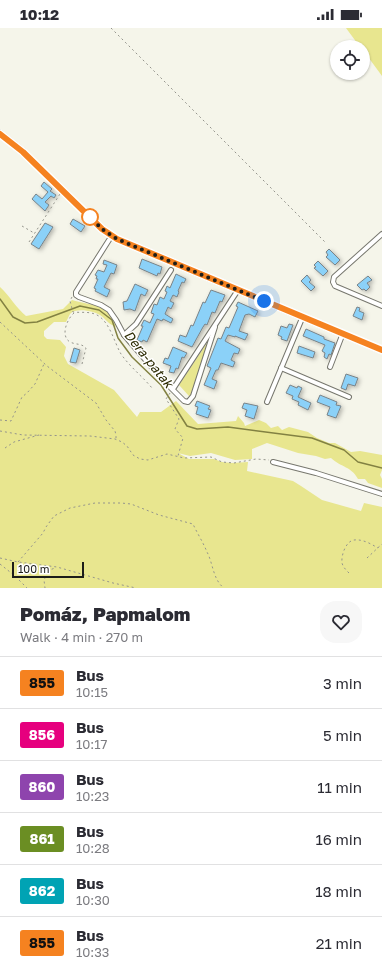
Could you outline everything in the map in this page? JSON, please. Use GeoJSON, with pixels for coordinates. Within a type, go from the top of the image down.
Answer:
{"type":"FeatureCollection","features":[{"type":"Feature","properties":{"kind":"main road"},"geometry":{"type":"LineString","coordinates":[[0,134],[23,152],[102,229],[117,239],[381,350]]}},
{"type":"Feature","properties":{"kind":"street"},"geometry":{"type":"LineString","coordinates":[[382,234],[334,276],[332,282],[335,286],[382,306]]}},
{"type":"Feature","properties":{"kind":"street"},"geometry":{"type":"LineString","coordinates":[[109,240],[76,292],[76,295],[101,304],[109,310],[124,335],[172,390],[184,401],[188,402],[193,396],[214,328]]}},
{"type":"Feature","properties":{"kind":"street"},"geometry":{"type":"LineString","coordinates":[[124,335],[136,324],[171,270]]}},
{"type":"Feature","properties":{"kind":"street"},"geometry":{"type":"LineString","coordinates":[[172,390],[238,290]]}},
{"type":"Feature","properties":{"kind":"street"},"geometry":{"type":"LineString","coordinates":[[266,402],[303,316]]}},
{"type":"Feature","properties":{"kind":"street"},"geometry":{"type":"LineString","coordinates":[[330,367],[343,334]]}},
{"type":"Feature","properties":{"kind":"street"},"geometry":{"type":"LineString","coordinates":[[381,350],[382,343]]}},
{"type":"Feature","properties":{"kind":"street"},"geometry":{"type":"LineString","coordinates":[[281,368],[349,397]]}},
{"type":"Feature","properties":{"kind":"street"},"geometry":{"type":"LineString","coordinates":[[274,462],[316,473],[382,494]]}},
{"type":"Feature","properties":{"kind":"path"},"geometry":{"type":"LineString","coordinates":[[111,28],[325,242]]}},
{"type":"Feature","properties":{"kind":"path"},"geometry":{"type":"LineString","coordinates":[[29,242],[62,190]]}},
{"type":"Feature","properties":{"kind":"path"},"geometry":{"type":"LineString","coordinates":[[22,226],[34,233]]}},
{"type":"Feature","properties":{"kind":"path"},"geometry":{"type":"LineString","coordinates":[[76,292],[70,301],[74,312],[67,324],[65,333],[66,338],[70,342],[83,345],[86,348],[82,364]]}},
{"type":"Feature","properties":{"kind":"path"},"geometry":{"type":"LineString","coordinates":[[74,312],[89,312],[98,316],[105,322],[120,353],[152,388]]}},
{"type":"Feature","properties":{"kind":"path"},"geometry":{"type":"LineString","coordinates":[[0,322],[44,364],[96,403],[106,420],[115,431],[115,439]]}},
{"type":"Feature","properties":{"kind":"path"},"geometry":{"type":"LineString","coordinates":[[0,420],[11,421],[22,397],[34,384],[44,364]]}},
{"type":"Feature","properties":{"kind":"path"},"geometry":{"type":"LineString","coordinates":[[172,390],[166,399],[179,419],[175,429],[183,438],[178,457]]}},
{"type":"Feature","properties":{"kind":"path"},"geometry":{"type":"LineString","coordinates":[[0,431],[23,435],[90,436],[115,439],[127,446],[133,456],[148,460],[167,454],[184,458],[211,457],[222,462],[234,463],[256,459],[264,459],[274,462]]}},
{"type":"Feature","properties":{"kind":"path"},"geometry":{"type":"LineString","coordinates":[[5,448],[14,442],[41,435]]}},
{"type":"Feature","properties":{"kind":"path"},"geometry":{"type":"LineString","coordinates":[[18,562],[43,534],[54,516],[70,508],[94,503],[131,504],[159,515],[193,524],[208,553],[214,572],[221,586],[224,588]]}},
{"type":"Feature","properties":{"kind":"path"},"geometry":{"type":"LineString","coordinates":[[349,573],[342,565],[342,560],[345,548],[349,542],[359,540],[378,548]]}},
{"type":"Feature","properties":{"kind":"path"},"geometry":{"type":"LineString","coordinates":[[367,558],[382,544]]}},
{"type":"Feature","properties":{"kind":"path"},"geometry":{"type":"LineString","coordinates":[[0,558],[57,567],[136,588]]}},
{"type":"Feature","properties":{"kind":"path"},"geometry":{"type":"LineString","coordinates":[[0,564],[16,576],[27,588]]}},
{"type":"Feature","properties":{"kind":"path"},"geometry":{"type":"LineString","coordinates":[[37,564],[46,571]]}},
{"type":"Feature","properties":{"kind":"path"},"geometry":{"type":"LineString","coordinates":[[46,571],[57,567]]}},
{"type":"Feature","properties":{"kind":"path"},"geometry":{"type":"LineString","coordinates":[[45,588],[44,580],[47,574],[46,571]]}},
{"type":"Feature","properties":{"kind":"shaded area"},"geometry":{"type":"Polygon","coordinates":[[[346,28],[382,28],[382,76],[370,60],[370,40],[355,40],[346,28]]]}},
{"type":"Feature","properties":{"kind":"shaded area"},"geometry":{"type":"Polygon","coordinates":[[[0,287],[26,316],[63,309],[72,300],[98,306],[109,313],[116,327],[97,314],[81,310],[70,314],[66,322],[54,322],[44,331],[44,336],[47,339],[60,340],[66,347],[64,356],[68,364],[114,390],[137,417],[140,412],[161,412],[176,401],[198,424],[236,421],[238,416],[245,426],[259,420],[266,423],[271,428],[278,426],[282,430],[289,427],[308,432],[317,438],[329,443],[335,443],[351,452],[360,451],[382,455],[382,470],[380,475],[382,479],[382,488],[368,483],[365,479],[358,479],[349,469],[331,458],[325,459],[298,453],[267,443],[252,449],[252,459],[235,460],[211,453],[190,456],[178,453],[189,459],[214,459],[232,463],[248,462],[247,471],[293,481],[322,500],[361,511],[364,503],[382,507],[382,588],[0,588],[0,287]]]}},
{"type":"Feature","properties":{"kind":"shaded area"},"geometry":{"type":"Polygon","coordinates":[[[209,340],[191,395],[189,396],[179,385],[209,340]]]}},
{"type":"Feature","properties":{"kind":"building"},"geometry":{"type":"Polygon","coordinates":[[[44,182],[52,189],[50,191],[56,195],[54,198],[51,196],[45,202],[49,205],[45,211],[32,199],[36,194],[42,199],[48,192],[41,186],[44,182]]]}},
{"type":"Feature","properties":{"kind":"building"},"geometry":{"type":"Polygon","coordinates":[[[73,219],[85,226],[81,232],[70,224],[73,219]]]}},
{"type":"Feature","properties":{"kind":"building"},"geometry":{"type":"Polygon","coordinates":[[[45,223],[53,227],[39,249],[31,244],[45,223]]]}},
{"type":"Feature","properties":{"kind":"building"},"geometry":{"type":"Polygon","coordinates":[[[329,249],[340,260],[335,265],[326,257],[328,255],[326,252],[329,249]]]}},
{"type":"Feature","properties":{"kind":"building"},"geometry":{"type":"Polygon","coordinates":[[[142,259],[162,267],[160,274],[158,273],[157,276],[139,268],[142,259]]]}},
{"type":"Feature","properties":{"kind":"building"},"geometry":{"type":"Polygon","coordinates":[[[104,260],[117,265],[114,274],[111,273],[104,287],[110,290],[107,297],[95,291],[96,289],[94,288],[98,279],[96,279],[97,276],[95,275],[98,270],[104,272],[107,265],[103,264],[104,260]]]}},
{"type":"Feature","properties":{"kind":"building"},"geometry":{"type":"Polygon","coordinates":[[[318,261],[328,271],[323,276],[314,268],[316,267],[314,265],[318,261]]]}},
{"type":"Feature","properties":{"kind":"building"},"geometry":{"type":"Polygon","coordinates":[[[176,274],[186,279],[184,283],[182,282],[177,297],[173,295],[170,301],[174,303],[171,309],[168,307],[165,314],[173,319],[171,323],[163,319],[162,321],[157,319],[147,342],[137,340],[144,320],[150,323],[154,314],[151,313],[154,304],[157,305],[160,297],[164,299],[167,292],[165,291],[167,286],[170,288],[176,274]]]}},
{"type":"Feature","properties":{"kind":"building"},"geometry":{"type":"Polygon","coordinates":[[[307,275],[311,280],[309,282],[315,287],[311,291],[301,281],[307,275]]]}},
{"type":"Feature","properties":{"kind":"building"},"geometry":{"type":"Polygon","coordinates":[[[368,276],[372,280],[367,283],[370,287],[366,291],[364,289],[362,290],[357,285],[368,276]]]}},
{"type":"Feature","properties":{"kind":"building"},"geometry":{"type":"Polygon","coordinates":[[[135,284],[148,290],[145,296],[141,294],[135,311],[130,309],[124,310],[123,302],[127,301],[135,284]]]}},
{"type":"Feature","properties":{"kind":"building"},"geometry":{"type":"Polygon","coordinates":[[[211,290],[225,295],[222,302],[220,301],[215,313],[212,312],[207,325],[205,324],[192,347],[178,341],[180,335],[186,337],[191,325],[193,326],[203,302],[205,303],[211,290]]]}},
{"type":"Feature","properties":{"kind":"building"},"geometry":{"type":"Polygon","coordinates":[[[238,302],[258,311],[255,317],[249,314],[245,315],[239,331],[248,334],[245,340],[228,335],[225,341],[240,349],[238,354],[234,353],[231,360],[235,362],[233,367],[221,363],[218,370],[216,370],[212,379],[217,381],[214,389],[204,385],[211,368],[207,366],[218,338],[221,339],[226,327],[229,328],[238,307],[236,306],[238,302]]]}},
{"type":"Feature","properties":{"kind":"building"},"geometry":{"type":"Polygon","coordinates":[[[357,307],[360,308],[359,311],[364,313],[362,320],[353,316],[357,307]]]}},
{"type":"Feature","properties":{"kind":"building"},"geometry":{"type":"Polygon","coordinates":[[[289,324],[293,325],[287,341],[281,339],[282,337],[278,335],[281,326],[287,328],[289,324]]]}},
{"type":"Feature","properties":{"kind":"building"},"geometry":{"type":"Polygon","coordinates":[[[306,329],[335,343],[331,355],[329,354],[327,359],[324,357],[325,353],[322,351],[325,345],[303,336],[306,329]]]}},
{"type":"Feature","properties":{"kind":"building"},"geometry":{"type":"Polygon","coordinates":[[[299,346],[315,352],[313,358],[297,353],[299,346]]]}},
{"type":"Feature","properties":{"kind":"building"},"geometry":{"type":"Polygon","coordinates":[[[173,347],[187,353],[184,358],[182,357],[178,369],[176,368],[174,373],[169,372],[171,366],[163,363],[165,358],[168,359],[173,347]]]}},
{"type":"Feature","properties":{"kind":"building"},"geometry":{"type":"Polygon","coordinates":[[[74,348],[80,350],[76,363],[70,362],[74,348]]]}},
{"type":"Feature","properties":{"kind":"building"},"geometry":{"type":"Polygon","coordinates":[[[346,374],[358,378],[355,386],[348,384],[346,390],[341,388],[346,374]]]}},
{"type":"Feature","properties":{"kind":"building"},"geometry":{"type":"Polygon","coordinates":[[[290,385],[297,388],[298,386],[302,388],[298,397],[311,403],[308,410],[298,405],[299,402],[292,399],[293,396],[286,393],[290,385]]]}},
{"type":"Feature","properties":{"kind":"building"},"geometry":{"type":"Polygon","coordinates":[[[320,395],[337,402],[336,405],[341,406],[336,418],[327,415],[330,407],[317,402],[320,395]]]}},
{"type":"Feature","properties":{"kind":"building"},"geometry":{"type":"Polygon","coordinates":[[[197,401],[210,406],[208,409],[211,410],[208,418],[196,414],[198,407],[195,406],[197,401]]]}},
{"type":"Feature","properties":{"kind":"building"},"geometry":{"type":"Polygon","coordinates":[[[244,403],[258,406],[254,419],[245,416],[247,410],[242,408],[244,403]]]}},
{"type":"Feature","properties":{"kind":"waterway","name":"Dera-patak"},"geometry":{"type":"LineString","coordinates":[[0,299],[13,317],[25,323],[37,322],[80,306],[99,310],[112,320],[118,338],[132,357],[161,385],[187,426],[197,429],[228,427],[312,438],[344,450],[358,462],[382,468]]}},
{"type":"Feature","properties":{"kind":"bus line","name":"855"},"geometry":{"type":"LineString","coordinates":[[0,134],[23,152],[102,229],[117,239],[382,350]]}},
{"type":"Feature","properties":{"kind":"route"},"geometry":{"type":"LineString","coordinates":[[90,217],[89,216],[102,229],[117,239],[264,301]]}}]}
